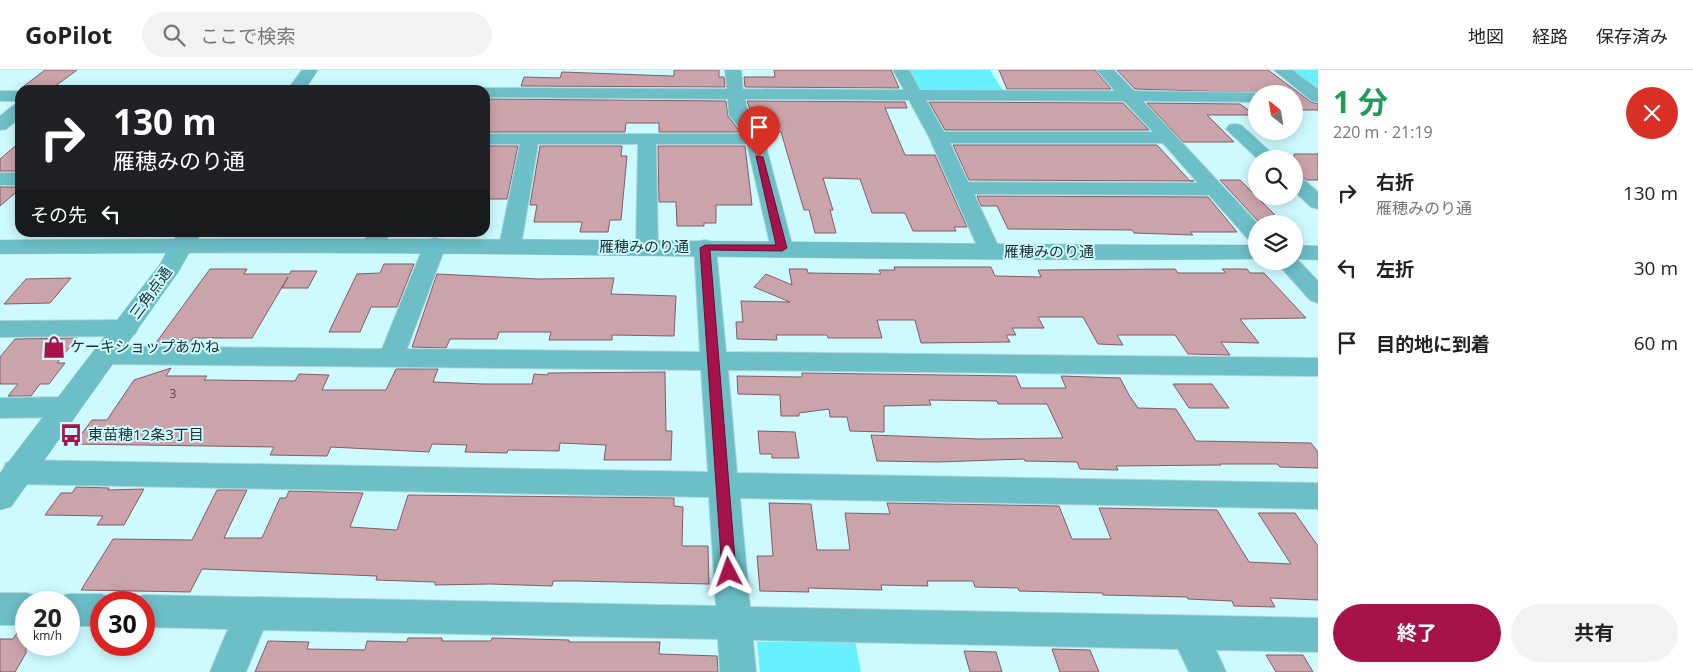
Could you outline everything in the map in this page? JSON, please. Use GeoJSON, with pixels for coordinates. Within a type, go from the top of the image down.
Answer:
{"type":"FeatureCollection","features":[{"type":"Feature","properties":{"kind":"street"},"geometry":{"type":"LineString","coordinates":[[300,85],[310,70]]}},
{"type":"Feature","properties":{"kind":"street"},"geometry":{"type":"LineString","coordinates":[[733,70],[738,115],[752,131],[755,139],[782,248]]}},
{"type":"Feature","properties":{"kind":"street"},"geometry":{"type":"LineString","coordinates":[[901,70],[913,96],[938,137],[990,252]]}},
{"type":"Feature","properties":{"kind":"street"},"geometry":{"type":"LineString","coordinates":[[1105,70],[1248,225]]}},
{"type":"Feature","properties":{"kind":"street"},"geometry":{"type":"LineString","coordinates":[[1282,70],[1318,97]]}},
{"type":"Feature","properties":{"kind":"street"},"geometry":{"type":"LineString","coordinates":[[495,87],[737,94],[1248,96]]}},
{"type":"Feature","properties":{"kind":"street"},"geometry":{"type":"LineString","coordinates":[[0,96],[15,96]]}},
{"type":"Feature","properties":{"kind":"street"},"geometry":{"type":"LineString","coordinates":[[1303,97],[1318,97]]}},
{"type":"Feature","properties":{"kind":"street"},"geometry":{"type":"LineString","coordinates":[[0,126],[15,113]]}},
{"type":"Feature","properties":{"kind":"street"},"geometry":{"type":"LineString","coordinates":[[1236,129],[1258,150]]}},
{"type":"Feature","properties":{"kind":"street"},"geometry":{"type":"LineString","coordinates":[[0,130],[15,130]]}},
{"type":"Feature","properties":{"kind":"street"},"geometry":{"type":"LineString","coordinates":[[938,137],[1169,138]]}},
{"type":"Feature","properties":{"kind":"street"},"geometry":{"type":"LineString","coordinates":[[490,139],[755,139]]}},
{"type":"Feature","properties":{"kind":"street"},"geometry":{"type":"LineString","coordinates":[[647,247],[648,139]]}},
{"type":"Feature","properties":{"kind":"street"},"geometry":{"type":"LineString","coordinates":[[510,246],[530,140]]}},
{"type":"Feature","properties":{"kind":"street"},"geometry":{"type":"LineString","coordinates":[[0,179],[15,179]]}},
{"type":"Feature","properties":{"kind":"street"},"geometry":{"type":"LineString","coordinates":[[962,188],[1215,189]]}},
{"type":"Feature","properties":{"kind":"street","name":"雁穂みのり通"},"geometry":{"type":"LineString","coordinates":[[0,247],[186,239],[377,239],[435,245],[990,252],[1248,252]]}},
{"type":"Feature","properties":{"kind":"street","name":"三角点通"},"geometry":{"type":"LineString","coordinates":[[0,496],[171,266],[186,239]]}},
{"type":"Feature","properties":{"kind":"street"},"geometry":{"type":"LineString","coordinates":[[391,358],[435,245]]}},
{"type":"Feature","properties":{"kind":"street"},"geometry":{"type":"LineString","coordinates":[[705,248],[712,362],[738,672]]}},
{"type":"Feature","properties":{"kind":"street"},"geometry":{"type":"LineString","coordinates":[[1303,252],[1318,253]]}},
{"type":"Feature","properties":{"kind":"street"},"geometry":{"type":"LineString","coordinates":[[1294,270],[1318,295]]}},
{"type":"Feature","properties":{"kind":"street"},"geometry":{"type":"LineString","coordinates":[[0,329],[126,328]]}},
{"type":"Feature","properties":{"kind":"street"},"geometry":{"type":"LineString","coordinates":[[105,355],[1318,367]]}},
{"type":"Feature","properties":{"kind":"street"},"geometry":{"type":"LineString","coordinates":[[0,408],[66,407]]}},
{"type":"Feature","properties":{"kind":"street"},"geometry":{"type":"LineString","coordinates":[[18,472],[1318,496]]}},
{"type":"Feature","properties":{"kind":"street"},"geometry":{"type":"LineString","coordinates":[[0,609],[15,609]]}},
{"type":"Feature","properties":{"kind":"street"},"geometry":{"type":"LineString","coordinates":[[155,611],[733,625],[1318,635]]}},
{"type":"Feature","properties":{"kind":"street"},"geometry":{"type":"LineString","coordinates":[[228,672],[253,613]]}},
{"type":"Feature","properties":{"kind":"street"},"geometry":{"type":"LineString","coordinates":[[1188,632],[1208,672]]}},
{"type":"Feature","properties":{"kind":"shaded area"},"geometry":{"type":"Polygon","coordinates":[[[907,70],[990,70],[1003,91],[925,91],[917,88],[907,70]]]}},
{"type":"Feature","properties":{"kind":"shaded area"},"geometry":{"type":"Polygon","coordinates":[[[1288,70],[1318,70],[1318,91],[1288,70]]]}},
{"type":"Feature","properties":{"kind":"shaded area"},"geometry":{"type":"Polygon","coordinates":[[[855,641],[861,672],[760,672],[757,642],[855,641]]]}},
{"type":"Feature","properties":{"kind":"building"},"geometry":{"type":"Polygon","coordinates":[[[45,70],[77,70],[57,85],[25,85],[45,70]]]}},
{"type":"Feature","properties":{"kind":"building"},"geometry":{"type":"Polygon","coordinates":[[[674,70],[719,70],[719,77],[724,77],[725,87],[521,86],[524,77],[560,78],[562,72],[674,76],[674,70]]]}},
{"type":"Feature","properties":{"kind":"building"},"geometry":{"type":"Polygon","coordinates":[[[774,70],[891,70],[899,88],[745,87],[744,77],[775,77],[774,70]]]}},
{"type":"Feature","properties":{"kind":"building"},"geometry":{"type":"Polygon","coordinates":[[[999,70],[1095,70],[1111,89],[1007,89],[999,70]]]}},
{"type":"Feature","properties":{"kind":"building"},"geometry":{"type":"Polygon","coordinates":[[[1117,70],[1268,70],[1288,85],[1248,85],[1248,93],[1135,89],[1117,70]]]}},
{"type":"Feature","properties":{"kind":"building"},"geometry":{"type":"Polygon","coordinates":[[[1303,96],[1311,102],[1318,104],[1318,110],[1303,110],[1303,96]]]}},
{"type":"Feature","properties":{"kind":"building"},"geometry":{"type":"Polygon","coordinates":[[[490,99],[726,101],[728,116],[740,132],[659,132],[659,123],[626,123],[625,132],[490,132],[490,99]]]}},
{"type":"Feature","properties":{"kind":"building"},"geometry":{"type":"Polygon","coordinates":[[[747,101],[905,102],[907,108],[885,108],[905,155],[935,155],[967,227],[954,227],[956,231],[913,231],[905,213],[872,213],[860,179],[823,178],[833,210],[830,210],[836,233],[815,233],[809,210],[804,210],[781,132],[763,132],[752,115],[747,101]]]}},
{"type":"Feature","properties":{"kind":"building"},"geometry":{"type":"Polygon","coordinates":[[[929,102],[1123,103],[1149,130],[945,130],[929,102]]]}},
{"type":"Feature","properties":{"kind":"building"},"geometry":{"type":"Polygon","coordinates":[[[1147,103],[1240,104],[1248,110],[1248,115],[1207,115],[1234,142],[1183,142],[1147,103]]]}},
{"type":"Feature","properties":{"kind":"building"},"geometry":{"type":"Polygon","coordinates":[[[953,145],[1157,145],[1190,181],[969,180],[953,145]]]}},
{"type":"Feature","properties":{"kind":"building"},"geometry":{"type":"Polygon","coordinates":[[[15,146],[15,171],[0,171],[0,159],[15,146]]]}},
{"type":"Feature","properties":{"kind":"building"},"geometry":{"type":"Polygon","coordinates":[[[490,146],[518,146],[507,199],[490,199],[490,146]]]}},
{"type":"Feature","properties":{"kind":"building"},"geometry":{"type":"Polygon","coordinates":[[[540,146],[622,146],[621,156],[627,156],[621,220],[610,220],[608,232],[580,232],[582,222],[534,222],[537,205],[530,205],[540,146]]]}},
{"type":"Feature","properties":{"kind":"building"},"geometry":{"type":"Polygon","coordinates":[[[658,146],[745,146],[752,205],[716,205],[716,223],[704,223],[704,226],[677,226],[676,202],[659,202],[658,146]]]}},
{"type":"Feature","properties":{"kind":"building"},"geometry":{"type":"Polygon","coordinates":[[[1303,154],[1318,154],[1318,180],[1307,180],[1303,177],[1303,154]]]}},
{"type":"Feature","properties":{"kind":"building"},"geometry":{"type":"Polygon","coordinates":[[[1220,180],[1240,180],[1248,188],[1248,205],[1265,205],[1275,215],[1252,215],[1220,180]]]}},
{"type":"Feature","properties":{"kind":"building"},"geometry":{"type":"Polygon","coordinates":[[[0,187],[15,187],[15,193],[0,206],[0,187]]]}},
{"type":"Feature","properties":{"kind":"building"},"geometry":{"type":"Polygon","coordinates":[[[977,196],[1208,197],[1237,232],[1190,232],[1193,235],[1134,233],[1132,230],[1008,229],[997,206],[981,206],[977,196]]]}},
{"type":"Feature","properties":{"kind":"building"},"geometry":{"type":"Polygon","coordinates":[[[384,264],[414,264],[397,307],[371,307],[360,332],[329,332],[357,274],[380,273],[384,264]]]}},
{"type":"Feature","properties":{"kind":"building"},"geometry":{"type":"Polygon","coordinates":[[[894,267],[991,267],[995,276],[1041,277],[1038,270],[1175,269],[1178,273],[1226,273],[1222,269],[1247,269],[1250,273],[1264,273],[1306,318],[1240,319],[1259,343],[1221,342],[1230,355],[1188,354],[1175,335],[1117,335],[1123,345],[1098,344],[1083,317],[1038,317],[1044,328],[1012,328],[1016,335],[1006,335],[1010,342],[921,343],[915,320],[877,320],[882,338],[828,338],[827,335],[776,335],[777,340],[737,339],[736,322],[743,322],[741,301],[790,302],[754,287],[766,274],[792,285],[789,269],[807,269],[808,273],[881,274],[879,270],[895,270],[894,267]]]}},
{"type":"Feature","properties":{"kind":"building"},"geometry":{"type":"Polygon","coordinates":[[[210,269],[247,269],[244,274],[290,274],[291,271],[317,271],[308,288],[282,288],[288,277],[252,338],[193,338],[188,345],[155,344],[210,269]]]}},
{"type":"Feature","properties":{"kind":"building"},"geometry":{"type":"Polygon","coordinates":[[[437,274],[539,279],[614,278],[611,294],[676,296],[674,336],[612,335],[612,340],[549,340],[551,332],[499,332],[497,339],[450,339],[446,348],[412,347],[437,274]]]}},
{"type":"Feature","properties":{"kind":"building"},"geometry":{"type":"Polygon","coordinates":[[[71,278],[50,303],[4,304],[26,279],[71,278]]]}},
{"type":"Feature","properties":{"kind":"building"},"geometry":{"type":"Polygon","coordinates":[[[77,338],[57,363],[65,363],[49,384],[40,384],[31,396],[8,396],[18,384],[0,384],[0,357],[15,339],[77,338]]]}},
{"type":"Feature","properties":{"kind":"building"},"geometry":{"type":"Polygon","coordinates":[[[171,368],[166,376],[207,376],[204,380],[295,381],[299,374],[329,375],[322,390],[386,390],[396,369],[438,369],[433,382],[483,384],[532,384],[534,374],[548,375],[548,373],[665,372],[666,431],[672,431],[671,460],[604,460],[606,445],[560,443],[559,451],[508,450],[507,453],[465,452],[467,445],[432,444],[429,452],[331,447],[327,456],[270,455],[274,447],[74,444],[92,420],[107,420],[134,380],[171,368]]]}},
{"type":"Feature","properties":{"kind":"building"},"geometry":{"type":"Polygon","coordinates":[[[802,373],[1016,376],[1021,388],[1066,388],[1061,376],[1120,378],[1138,408],[1176,409],[1196,441],[1311,443],[1318,452],[1318,468],[1280,467],[1277,464],[1220,464],[1116,466],[1118,470],[1080,469],[1077,462],[1025,461],[1024,459],[938,462],[877,461],[871,435],[980,439],[1063,438],[1047,404],[998,404],[997,401],[929,400],[931,405],[884,406],[884,432],[850,431],[847,417],[830,417],[829,409],[799,413],[799,416],[781,416],[780,395],[738,394],[737,376],[802,377],[802,373]]]}},
{"type":"Feature","properties":{"kind":"building"},"geometry":{"type":"Polygon","coordinates":[[[1173,384],[1212,384],[1229,408],[1189,408],[1173,384]]]}},
{"type":"Feature","properties":{"kind":"building"},"geometry":{"type":"Polygon","coordinates":[[[758,431],[795,432],[799,458],[772,458],[772,454],[760,454],[758,431]]]}},
{"type":"Feature","properties":{"kind":"building"},"geometry":{"type":"Polygon","coordinates":[[[76,487],[109,488],[108,490],[144,489],[124,525],[97,525],[103,516],[45,515],[61,493],[72,493],[76,487]]]}},
{"type":"Feature","properties":{"kind":"building"},"geometry":{"type":"Polygon","coordinates":[[[217,490],[247,490],[224,538],[262,538],[280,498],[286,498],[289,491],[363,493],[350,527],[397,530],[408,495],[674,498],[674,506],[683,507],[682,546],[708,546],[709,584],[553,581],[552,586],[435,585],[435,582],[376,580],[377,576],[202,569],[190,592],[81,590],[113,539],[192,540],[217,490]]]}},
{"type":"Feature","properties":{"kind":"building"},"geometry":{"type":"Polygon","coordinates":[[[769,503],[811,504],[817,550],[850,550],[845,513],[890,514],[887,503],[1059,506],[1072,539],[1111,539],[1099,508],[1217,510],[1249,562],[1291,564],[1258,513],[1295,513],[1318,546],[1318,600],[1270,598],[1275,607],[1234,606],[1232,601],[1188,599],[1187,597],[1103,595],[1103,593],[1019,591],[1018,588],[975,587],[973,581],[927,581],[928,586],[881,585],[882,590],[808,588],[809,592],[760,591],[757,556],[773,556],[769,503]]]}},
{"type":"Feature","properties":{"kind":"building"},"geometry":{"type":"Polygon","coordinates":[[[15,636],[15,656],[24,656],[15,672],[0,672],[0,639],[13,639],[15,636]]]}},
{"type":"Feature","properties":{"kind":"building"},"geometry":{"type":"Polygon","coordinates":[[[408,638],[442,638],[442,641],[491,641],[492,638],[569,640],[569,642],[660,642],[659,654],[717,656],[718,672],[255,672],[268,641],[309,642],[307,649],[365,650],[367,641],[407,642],[408,638]]]}},
{"type":"Feature","properties":{"kind":"building"},"geometry":{"type":"Polygon","coordinates":[[[1052,649],[1090,650],[1099,672],[1060,672],[1052,649]]]}},
{"type":"Feature","properties":{"kind":"building"},"geometry":{"type":"Polygon","coordinates":[[[964,651],[996,652],[1002,672],[970,672],[964,651]]]}},
{"type":"Feature","properties":{"kind":"building"},"geometry":{"type":"Polygon","coordinates":[[[1266,655],[1303,655],[1313,672],[1276,672],[1266,655]]]}},
{"type":"Feature","properties":{"kind":"place","name":"ケーキショップあかね"},"geometry":{"type":"Point","coordinates":[54,347]}},
{"type":"Feature","properties":{"kind":"place","name":"東苗穂12条3丁目"},"geometry":{"type":"Point","coordinates":[71,435]}},
{"type":"Feature","properties":{"kind":"route"},"geometry":{"type":"LineString","coordinates":[[729,572],[705,248],[782,248],[759,157]]}}]}
